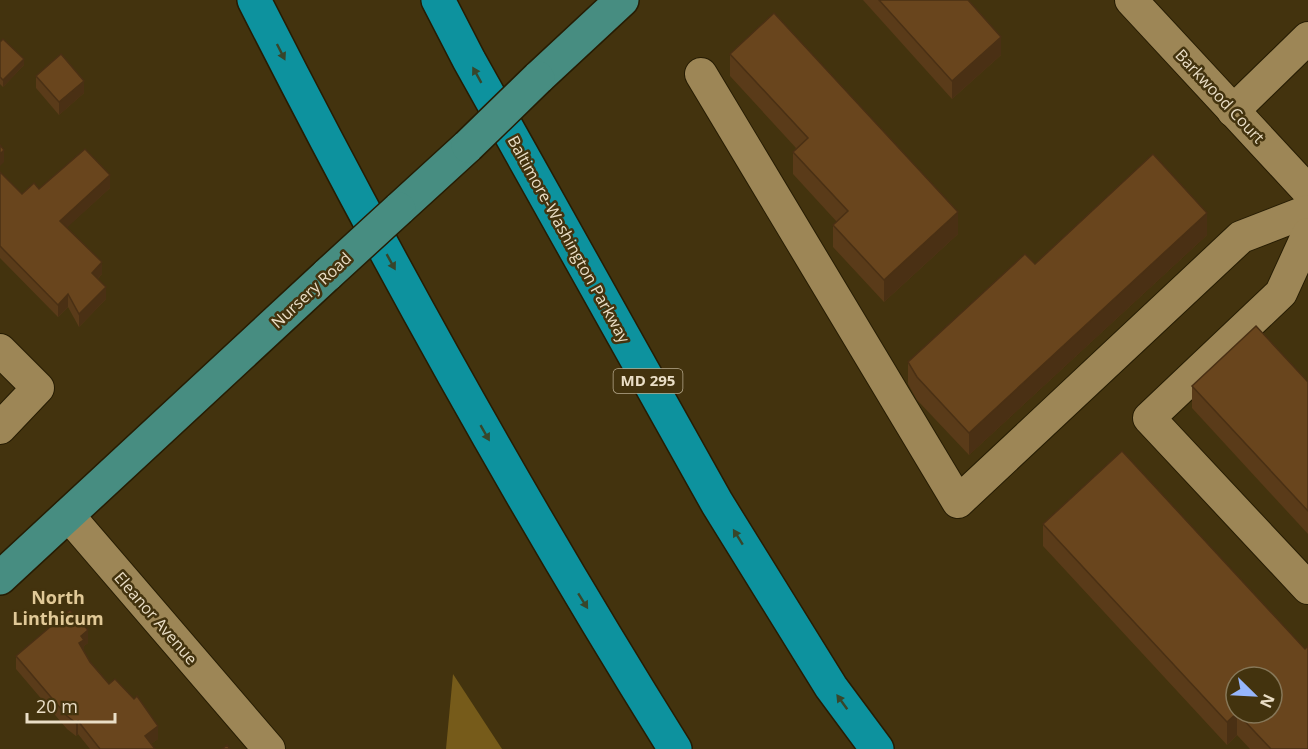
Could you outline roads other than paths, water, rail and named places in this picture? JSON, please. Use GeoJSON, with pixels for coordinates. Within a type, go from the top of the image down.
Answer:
{"type":"FeatureCollection","features":[{"type":"Feature","properties":{"kind":"highway"},"geometry":{"type":"LineString","coordinates":[[254,0],[337,163],[469,405],[578,592],[675,749]]}},
{"type":"Feature","properties":{"kind":"highway","name":"Baltimore-Washington Parkway"},"geometry":{"type":"LineString","coordinates":[[438,0],[474,70],[717,503],[831,687],[877,749]]}},
{"type":"Feature","properties":{"kind":"main road","name":"Nursery Road"},"geometry":{"type":"LineString","coordinates":[[0,578],[622,0]]}},
{"type":"Feature","properties":{"kind":"street","name":"Barkwood Court"},"geometry":{"type":"LineString","coordinates":[[1131,0],[1308,191]]}},
{"type":"Feature","properties":{"kind":"street"},"geometry":{"type":"LineString","coordinates":[[1233,111],[1308,38]]}},
{"type":"Feature","properties":{"kind":"street"},"geometry":{"type":"LineString","coordinates":[[701,74],[958,502],[1241,237],[1308,211]]}},
{"type":"Feature","properties":{"kind":"street"},"geometry":{"type":"LineString","coordinates":[[1308,234],[1281,293],[1149,418],[1308,588]]}},
{"type":"Feature","properties":{"kind":"street"},"geometry":{"type":"LineString","coordinates":[[0,350],[38,388],[0,428]]}},
{"type":"Feature","properties":{"kind":"street","name":"Eleanor Avenue"},"geometry":{"type":"LineString","coordinates":[[68,515],[269,749]]}},
{"type":"Feature","properties":{"kind":"district","name":"North Linthicum"},"geometry":{"type":"Point","coordinates":[58,608]}}]}
